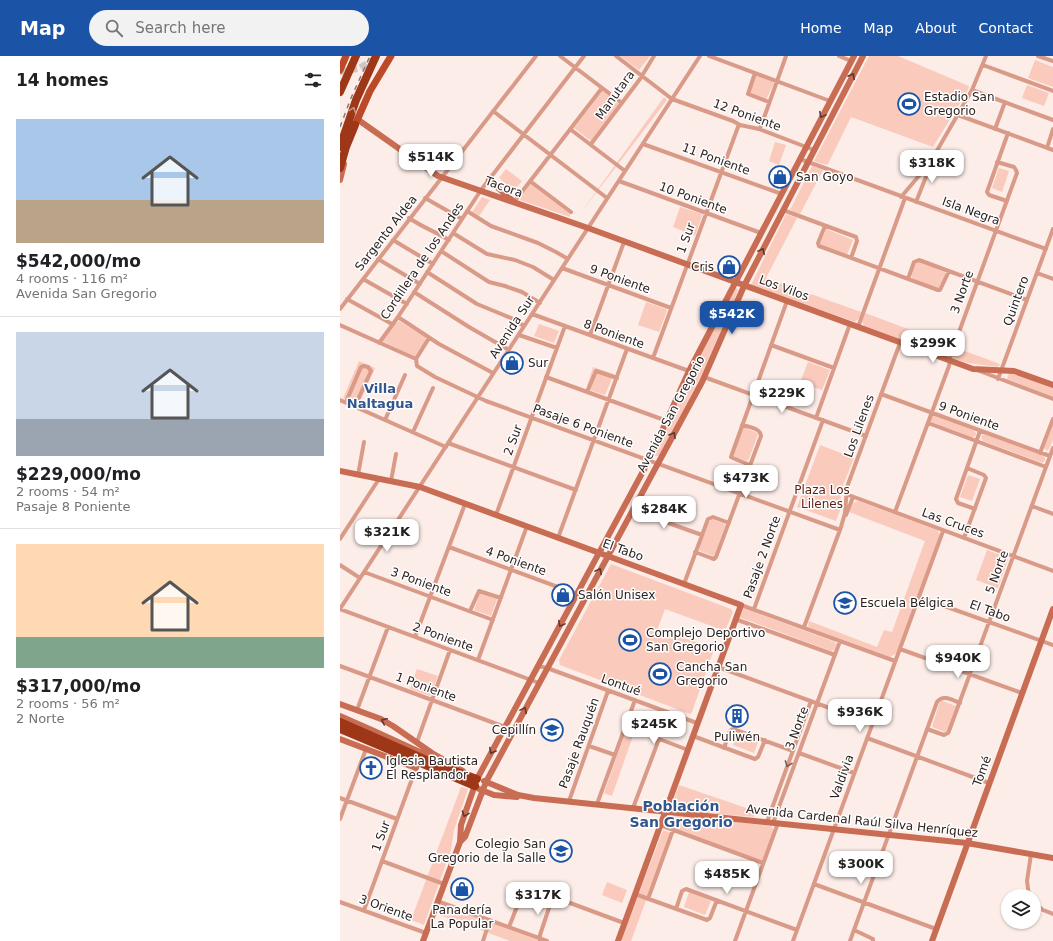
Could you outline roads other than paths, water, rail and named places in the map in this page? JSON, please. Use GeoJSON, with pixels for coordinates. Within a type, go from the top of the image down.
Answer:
{"type":"FeatureCollection","features":[{"type":"Feature","properties":{"kind":"highway"},"geometry":{"type":"LineString","coordinates":[[340,92],[356,56]]}},
{"type":"Feature","properties":{"kind":"highway"},"geometry":{"type":"LineString","coordinates":[[340,146],[356,100],[376,56]]}},
{"type":"Feature","properties":{"kind":"highway"},"geometry":{"type":"LineString","coordinates":[[340,168],[346,147],[356,122]]}},
{"type":"Feature","properties":{"kind":"highway"},"geometry":{"type":"LineString","coordinates":[[340,722],[476,783]]}},
{"type":"Feature","properties":{"kind":"highway"},"geometry":{"type":"LineString","coordinates":[[340,729],[456,779]]}},
{"type":"Feature","properties":{"kind":"highway"},"geometry":{"type":"LineString","coordinates":[[416,768],[476,783]]}},
{"type":"Feature","properties":{"kind":"main road"},"geometry":{"type":"LineString","coordinates":[[340,70],[346,56]]}},
{"type":"Feature","properties":{"kind":"main road"},"geometry":{"type":"LineString","coordinates":[[340,180],[356,122],[374,84],[391,56]]}},
{"type":"Feature","properties":{"kind":"main road","name":"Avenida San Gregorio"},"geometry":{"type":"LineString","coordinates":[[460,842],[465,837],[486,782],[704,377],[744,286],[863,56]]}},
{"type":"Feature","properties":{"kind":"main road","name":"Avenida San Gregorio"},"geometry":{"type":"LineString","coordinates":[[423,941],[460,842],[460,829],[476,783],[649,460],[689,371],[852,58]]}},
{"type":"Feature","properties":{"kind":"main road","name":"Tacora"},"geometry":{"type":"LineString","coordinates":[[356,122],[435,174],[588,228]]}},
{"type":"Feature","properties":{"kind":"main road"},"geometry":{"type":"LineString","coordinates":[[489,180],[514,202]]}},
{"type":"Feature","properties":{"kind":"main road","name":"Los Vilos"},"geometry":{"type":"LineString","coordinates":[[588,228],[973,369],[1014,371],[1053,384]]}},
{"type":"Feature","properties":{"kind":"main road","name":"El Tabo"},"geometry":{"type":"LineString","coordinates":[[341,473],[420,487],[741,605]]}},
{"type":"Feature","properties":{"kind":"main road"},"geometry":{"type":"LineString","coordinates":[[618,941],[741,605]]}},
{"type":"Feature","properties":{"kind":"main road","name":"Tomé"},"geometry":{"type":"LineString","coordinates":[[933,941],[967,843],[1053,609]]}},
{"type":"Feature","properties":{"kind":"main road"},"geometry":{"type":"LineString","coordinates":[[340,704],[389,724],[476,783]]}},
{"type":"Feature","properties":{"kind":"main road","name":"Avenida Cardenal Raúl Silva Henríquez"},"geometry":{"type":"LineString","coordinates":[[340,716],[380,734],[476,783],[483,791],[498,795],[569,801],[967,843],[1053,858]]}},
{"type":"Feature","properties":{"kind":"main road"},"geometry":{"type":"LineString","coordinates":[[340,739],[416,768]]}},
{"type":"Feature","properties":{"kind":"main road","name":"Avenida Cardenal Raúl Silva Henríquez"},"geometry":{"type":"LineString","coordinates":[[476,783],[486,782],[524,797]]}},
{"type":"Feature","properties":{"kind":"street","name":"Sargento Aldea"},"geometry":{"type":"LineString","coordinates":[[340,309],[536,56]]}},
{"type":"Feature","properties":{"kind":"street"},"geometry":{"type":"LineString","coordinates":[[560,56],[622,103]]}},
{"type":"Feature","properties":{"kind":"street","name":"Cordillera de los Andes"},"geometry":{"type":"LineString","coordinates":[[379,343],[407,304],[481,190],[584,56]]}},
{"type":"Feature","properties":{"kind":"street","name":"12 Poniente"},"geometry":{"type":"LineString","coordinates":[[616,56],[672,99],[733,120],[740,125],[758,129],[814,150]]}},
{"type":"Feature","properties":{"kind":"street","name":"Manutara"},"geometry":{"type":"LineString","coordinates":[[591,144],[642,76],[654,56]]}},
{"type":"Feature","properties":{"kind":"street","name":"Avenida Sur"},"geometry":{"type":"LineString","coordinates":[[340,609],[700,56]]}},
{"type":"Feature","properties":{"kind":"street"},"geometry":{"type":"LineString","coordinates":[[709,56],[830,101]]}},
{"type":"Feature","properties":{"kind":"street"},"geometry":{"type":"LineString","coordinates":[[758,129],[761,126],[786,56]]}},
{"type":"Feature","properties":{"kind":"street"},"geometry":{"type":"LineString","coordinates":[[839,56],[852,58]]}},
{"type":"Feature","properties":{"kind":"street"},"geometry":{"type":"LineString","coordinates":[[858,327],[903,197],[932,160],[972,90],[986,56]]}},
{"type":"Feature","properties":{"kind":"street"},"geometry":{"type":"LineString","coordinates":[[1038,56],[1053,61]]}},
{"type":"Feature","properties":{"kind":"street"},"geometry":{"type":"LineString","coordinates":[[983,65],[1053,91]]}},
{"type":"Feature","properties":{"kind":"street"},"geometry":{"type":"LineString","coordinates":[[755,73],[748,94],[770,102]]}},
{"type":"Feature","properties":{"kind":"street"},"geometry":{"type":"LineString","coordinates":[[514,202],[602,88]]}},
{"type":"Feature","properties":{"kind":"street"},"geometry":{"type":"LineString","coordinates":[[972,90],[1053,120]]}},
{"type":"Feature","properties":{"kind":"street"},"geometry":{"type":"LineString","coordinates":[[995,129],[1005,102]]}},
{"type":"Feature","properties":{"kind":"street"},"geometry":{"type":"LineString","coordinates":[[493,111],[608,198]]}},
{"type":"Feature","properties":{"kind":"street"},"geometry":{"type":"LineString","coordinates":[[958,115],[1053,150]]}},
{"type":"Feature","properties":{"kind":"street","name":"1 Sur"},"geometry":{"type":"LineString","coordinates":[[653,358],[721,172],[740,125]]}},
{"type":"Feature","properties":{"kind":"street"},"geometry":{"type":"LineString","coordinates":[[570,128],[625,171]]}},
{"type":"Feature","properties":{"kind":"street"},"geometry":{"type":"LineString","coordinates":[[1047,148],[1053,129]]}},
{"type":"Feature","properties":{"kind":"street"},"geometry":{"type":"LineString","coordinates":[[1006,201],[989,195],[987,192],[1008,133]]}},
{"type":"Feature","properties":{"kind":"street","name":"11 Poniente"},"geometry":{"type":"LineString","coordinates":[[643,144],[782,194]]}},
{"type":"Feature","properties":{"kind":"street","name":"Isla Negra"},"geometry":{"type":"LineString","coordinates":[[800,159],[1046,249]]}},
{"type":"Feature","properties":{"kind":"street"},"geometry":{"type":"LineString","coordinates":[[916,202],[932,160]]}},
{"type":"Feature","properties":{"kind":"street","name":"3 Norte"},"geometry":{"type":"LineString","coordinates":[[895,512],[1017,173],[1014,167],[997,162]]}},
{"type":"Feature","properties":{"kind":"street","name":"Tacora"},"geometry":{"type":"LineString","coordinates":[[530,181],[571,212]]}},
{"type":"Feature","properties":{"kind":"street","name":"10 Poniente"},"geometry":{"type":"LineString","coordinates":[[619,181],[761,233]]}},
{"type":"Feature","properties":{"kind":"street"},"geometry":{"type":"LineString","coordinates":[[425,198],[462,219]]}},
{"type":"Feature","properties":{"kind":"street"},"geometry":{"type":"LineString","coordinates":[[783,210],[857,238],[851,258]]}},
{"type":"Feature","properties":{"kind":"street"},"geometry":{"type":"LineString","coordinates":[[468,211],[491,226],[538,243],[568,259]]}},
{"type":"Feature","properties":{"kind":"street"},"geometry":{"type":"LineString","coordinates":[[409,218],[422,227],[435,231],[449,240]]}},
{"type":"Feature","properties":{"kind":"street"},"geometry":{"type":"LineString","coordinates":[[825,226],[818,243],[819,246],[908,279],[939,290],[942,288],[949,271]]}},
{"type":"Feature","properties":{"kind":"street","name":"Quintero"},"geometry":{"type":"LineString","coordinates":[[998,379],[1053,229]]}},
{"type":"Feature","properties":{"kind":"street"},"geometry":{"type":"LineString","coordinates":[[454,233],[487,254],[513,260],[533,267],[554,280]]}},
{"type":"Feature","properties":{"kind":"street"},"geometry":{"type":"LineString","coordinates":[[393,240],[433,264]]}},
{"type":"Feature","properties":{"kind":"street"},"geometry":{"type":"LineString","coordinates":[[590,335],[624,242]]}},
{"type":"Feature","properties":{"kind":"street"},"geometry":{"type":"LineString","coordinates":[[441,252],[489,282],[522,292],[540,303]]}},
{"type":"Feature","properties":{"kind":"street"},"geometry":{"type":"LineString","coordinates":[[378,259],[420,284]]}},
{"type":"Feature","properties":{"kind":"street"},"geometry":{"type":"LineString","coordinates":[[908,279],[914,262],[917,260],[1027,300]]}},
{"type":"Feature","properties":{"kind":"street","name":"9 Poniente"},"geometry":{"type":"LineString","coordinates":[[562,268],[671,308]]}},
{"type":"Feature","properties":{"kind":"street"},"geometry":{"type":"LineString","coordinates":[[428,272],[477,304],[511,318],[524,326]]}},
{"type":"Feature","properties":{"kind":"street"},"geometry":{"type":"LineString","coordinates":[[1037,273],[1053,279]]}},
{"type":"Feature","properties":{"kind":"street"},"geometry":{"type":"LineString","coordinates":[[363,279],[407,304]]}},
{"type":"Feature","properties":{"kind":"street"},"geometry":{"type":"LineString","coordinates":[[414,292],[469,327],[509,350]]}},
{"type":"Feature","properties":{"kind":"street"},"geometry":{"type":"LineString","coordinates":[[348,300],[360,308],[382,317],[392,324]]}},
{"type":"Feature","properties":{"kind":"street"},"geometry":{"type":"LineString","coordinates":[[750,465],[731,456],[787,301]]}},
{"type":"Feature","properties":{"kind":"street","name":"8 Poniente"},"geometry":{"type":"LineString","coordinates":[[532,314],[689,371]]}},
{"type":"Feature","properties":{"kind":"street"},"geometry":{"type":"LineString","coordinates":[[398,317],[430,338],[493,374]]}},
{"type":"Feature","properties":{"kind":"street"},"geometry":{"type":"LineString","coordinates":[[816,418],[850,324]]}},
{"type":"Feature","properties":{"kind":"street"},"geometry":{"type":"LineString","coordinates":[[340,325],[416,359],[430,338]]}},
{"type":"Feature","properties":{"kind":"street","name":"2 Sur"},"geometry":{"type":"LineString","coordinates":[[496,515],[565,326]]}},
{"type":"Feature","properties":{"kind":"street"},"geometry":{"type":"LineString","coordinates":[[519,335],[557,348]]}},
{"type":"Feature","properties":{"kind":"street","name":"Los Lilenes"},"geometry":{"type":"LineString","coordinates":[[844,517],[847,486],[900,343]]}},
{"type":"Feature","properties":{"kind":"street"},"geometry":{"type":"LineString","coordinates":[[771,345],[834,368]]}},
{"type":"Feature","properties":{"kind":"street"},"geometry":{"type":"LineString","coordinates":[[558,538],[627,349]]}},
{"type":"Feature","properties":{"kind":"street","name":"Pasaje 6 Poniente"},"geometry":{"type":"LineString","coordinates":[[416,359],[417,366],[425,371],[478,397],[531,418],[840,530]]}},
{"type":"Feature","properties":{"kind":"street"},"geometry":{"type":"LineString","coordinates":[[346,402],[361,367],[366,366],[370,369],[355,406]]}},
{"type":"Feature","properties":{"kind":"street","name":"Los Vilos"},"geometry":{"type":"LineString","coordinates":[[973,369],[1053,399]]}},
{"type":"Feature","properties":{"kind":"street"},"geometry":{"type":"LineString","coordinates":[[587,392],[596,371],[617,378]]}},
{"type":"Feature","properties":{"kind":"street"},"geometry":{"type":"LineString","coordinates":[[385,420],[405,375]]}},
{"type":"Feature","properties":{"kind":"street"},"geometry":{"type":"LineString","coordinates":[[546,377],[667,420]]}},
{"type":"Feature","properties":{"kind":"street"},"geometry":{"type":"LineString","coordinates":[[704,377],[866,436]]}},
{"type":"Feature","properties":{"kind":"street"},"geometry":{"type":"LineString","coordinates":[[413,432],[433,388]]}},
{"type":"Feature","properties":{"kind":"street","name":"9 Poniente"},"geometry":{"type":"LineString","coordinates":[[881,394],[1050,456]]}},
{"type":"Feature","properties":{"kind":"street"},"geometry":{"type":"LineString","coordinates":[[340,400],[447,445],[576,490]]}},
{"type":"Feature","properties":{"kind":"street"},"geometry":{"type":"LineString","coordinates":[[1040,453],[1053,419]]}},
{"type":"Feature","properties":{"kind":"street","name":"Pasaje 2 Norte"},"geometry":{"type":"LineString","coordinates":[[754,610],[823,420]]}},
{"type":"Feature","properties":{"kind":"street","name":"9 Poniente"},"geometry":{"type":"LineString","coordinates":[[928,423],[1046,467]]}},
{"type":"Feature","properties":{"kind":"street"},"geometry":{"type":"LineString","coordinates":[[696,552],[711,558],[716,558],[740,494],[761,433],[758,430],[742,425]]}},
{"type":"Feature","properties":{"kind":"street"},"geometry":{"type":"LineString","coordinates":[[975,509],[958,503],[956,500],[980,431]]}},
{"type":"Feature","properties":{"kind":"street"},"geometry":{"type":"LineString","coordinates":[[358,475],[364,442]]}},
{"type":"Feature","properties":{"kind":"street","name":"5 Norte"},"geometry":{"type":"LineString","coordinates":[[927,729],[944,735],[948,734],[1053,448]]}},
{"type":"Feature","properties":{"kind":"street"},"geometry":{"type":"LineString","coordinates":[[391,481],[396,454]]}},
{"type":"Feature","properties":{"kind":"street"},"geometry":{"type":"LineString","coordinates":[[964,538],[986,476],[967,468]]}},
{"type":"Feature","properties":{"kind":"street"},"geometry":{"type":"LineString","coordinates":[[340,539],[379,479]]}},
{"type":"Feature","properties":{"kind":"street","name":"Las Cruces"},"geometry":{"type":"LineString","coordinates":[[846,494],[1053,571]]}},
{"type":"Feature","properties":{"kind":"street","name":"Los Lilenes"},"geometry":{"type":"LineString","coordinates":[[804,628],[844,517],[854,497]]}},
{"type":"Feature","properties":{"kind":"street"},"geometry":{"type":"LineString","coordinates":[[415,637],[465,504]]}},
{"type":"Feature","properties":{"kind":"street"},"geometry":{"type":"LineString","coordinates":[[1032,506],[1053,514]]}},
{"type":"Feature","properties":{"kind":"street"},"geometry":{"type":"LineString","coordinates":[[632,510],[702,535]]}},
{"type":"Feature","properties":{"kind":"street"},"geometry":{"type":"LineString","coordinates":[[684,584],[709,518],[713,517],[729,523]]}},
{"type":"Feature","properties":{"kind":"street"},"geometry":{"type":"LineString","coordinates":[[478,660],[527,526]]}},
{"type":"Feature","properties":{"kind":"street","name":"Valdivia"},"geometry":{"type":"LineString","coordinates":[[793,941],[943,531]]}},
{"type":"Feature","properties":{"kind":"street","name":"4 Poniente"},"geometry":{"type":"LineString","coordinates":[[449,547],[577,594]]}},
{"type":"Feature","properties":{"kind":"street"},"geometry":{"type":"LineString","coordinates":[[340,565],[360,578]]}},
{"type":"Feature","properties":{"kind":"street","name":"3 Poniente"},"geometry":{"type":"LineString","coordinates":[[364,572],[493,620]]}},
{"type":"Feature","properties":{"kind":"street"},"geometry":{"type":"LineString","coordinates":[[470,611],[479,591],[501,598]]}},
{"type":"Feature","properties":{"kind":"street","name":"El Tabo"},"geometry":{"type":"LineString","coordinates":[[919,597],[1041,642],[1053,645]]}},
{"type":"Feature","properties":{"kind":"street","name":"El Tabo"},"geometry":{"type":"LineString","coordinates":[[741,605],[895,661]]}},
{"type":"Feature","properties":{"kind":"street","name":"2 Poniente"},"geometry":{"type":"LineString","coordinates":[[340,609],[539,683]]}},
{"type":"Feature","properties":{"kind":"street"},"geometry":{"type":"LineString","coordinates":[[735,619],[835,655]]}},
{"type":"Feature","properties":{"kind":"street"},"geometry":{"type":"LineString","coordinates":[[357,710],[388,627]]}},
{"type":"Feature","properties":{"kind":"street","name":"3 Norte"},"geometry":{"type":"LineString","coordinates":[[773,823],[840,641]]}},
{"type":"Feature","properties":{"kind":"street"},"geometry":{"type":"LineString","coordinates":[[900,649],[1022,693]]}},
{"type":"Feature","properties":{"kind":"street"},"geometry":{"type":"LineString","coordinates":[[417,742],[450,650]]}},
{"type":"Feature","properties":{"kind":"street","name":"1 Poniente"},"geometry":{"type":"LineString","coordinates":[[340,666],[506,727]]}},
{"type":"Feature","properties":{"kind":"street","name":"Lontué"},"geometry":{"type":"LineString","coordinates":[[538,666],[697,723]]}},
{"type":"Feature","properties":{"kind":"street"},"geometry":{"type":"LineString","coordinates":[[718,667],[872,724]]}},
{"type":"Feature","properties":{"kind":"street","name":"Pasaje Rauquén"},"geometry":{"type":"LineString","coordinates":[[569,801],[608,691]]}},
{"type":"Feature","properties":{"kind":"street"},"geometry":{"type":"LineString","coordinates":[[850,941],[939,699],[944,698],[960,703]]}},
{"type":"Feature","properties":{"kind":"street"},"geometry":{"type":"LineString","coordinates":[[597,804],[635,700]]}},
{"type":"Feature","properties":{"kind":"street","name":"3 Norte"},"geometry":{"type":"LineString","coordinates":[[735,941],[763,863],[793,751],[811,701]]}},
{"type":"Feature","properties":{"kind":"street"},"geometry":{"type":"LineString","coordinates":[[626,726],[688,750]]}},
{"type":"Feature","properties":{"kind":"street"},"geometry":{"type":"LineString","coordinates":[[724,748],[730,731],[733,729],[793,751]]}},
{"type":"Feature","properties":{"kind":"street"},"geometry":{"type":"LineString","coordinates":[[693,736],[755,759],[758,757],[765,740]]}},
{"type":"Feature","properties":{"kind":"street"},"geometry":{"type":"LineString","coordinates":[[867,738],[989,783]]}},
{"type":"Feature","properties":{"kind":"street"},"geometry":{"type":"LineString","coordinates":[[633,808],[658,739]]}},
{"type":"Feature","properties":{"kind":"street"},"geometry":{"type":"LineString","coordinates":[[589,746],[615,755]]}},
{"type":"Feature","properties":{"kind":"street"},"geometry":{"type":"LineString","coordinates":[[340,819],[366,749]]}},
{"type":"Feature","properties":{"kind":"street"},"geometry":{"type":"LineString","coordinates":[[799,753],[854,773]]}},
{"type":"Feature","properties":{"kind":"street","name":"1 Sur"},"geometry":{"type":"LineString","coordinates":[[364,910],[416,768]]}},
{"type":"Feature","properties":{"kind":"street"},"geometry":{"type":"LineString","coordinates":[[340,798],[397,819]]}},
{"type":"Feature","properties":{"kind":"street"},"geometry":{"type":"LineString","coordinates":[[660,825],[763,863]]}},
{"type":"Feature","properties":{"kind":"street"},"geometry":{"type":"LineString","coordinates":[[648,899],[673,830]]}},
{"type":"Feature","properties":{"kind":"street"},"geometry":{"type":"LineString","coordinates":[[1028,889],[1026,881],[1031,854]]}},
{"type":"Feature","properties":{"kind":"street"},"geometry":{"type":"LineString","coordinates":[[382,861],[444,884]]}},
{"type":"Feature","properties":{"kind":"street"},"geometry":{"type":"LineString","coordinates":[[814,884],[936,929]]}},
{"type":"Feature","properties":{"kind":"street"},"geometry":{"type":"LineString","coordinates":[[509,927],[524,888],[528,887],[624,923]]}},
{"type":"Feature","properties":{"kind":"street"},"geometry":{"type":"LineString","coordinates":[[676,909],[684,889],[797,930]]}},
{"type":"Feature","properties":{"kind":"street"},"geometry":{"type":"LineString","coordinates":[[635,894],[708,920],[717,900]]}},
{"type":"Feature","properties":{"kind":"street"},"geometry":{"type":"LineString","coordinates":[[540,940],[540,935],[553,896]]}},
{"type":"Feature","properties":{"kind":"street"},"geometry":{"type":"LineString","coordinates":[[438,901],[540,940],[547,941]]}},
{"type":"Feature","properties":{"kind":"street","name":"3 Oriente"},"geometry":{"type":"LineString","coordinates":[[340,902],[426,933]]}},
{"type":"Feature","properties":{"kind":"street"},"geometry":{"type":"LineString","coordinates":[[1041,909],[1053,914]]}},
{"type":"Feature","properties":{"kind":"street"},"geometry":{"type":"LineString","coordinates":[[483,941],[490,920]]}},
{"type":"Feature","properties":{"kind":"street"},"geometry":{"type":"LineString","coordinates":[[854,930],[870,936],[873,941]]}},
{"type":"Feature","properties":{"kind":"tunnel"},"geometry":{"type":"LineString","coordinates":[[340,72],[360,68],[375,59]]}},
{"type":"Feature","properties":{"kind":"railway"},"geometry":{"type":"LineString","coordinates":[[340,127],[370,56]]}},
{"type":"Feature","properties":{"kind":"place","name":"Estadio San Gregorio"},"geometry":{"type":"Point","coordinates":[909,104]}},
{"type":"Feature","properties":{"kind":"place","name":"San Goyo"},"geometry":{"type":"Point","coordinates":[780,177]}},
{"type":"Feature","properties":{"kind":"place","name":"Cris"},"geometry":{"type":"Point","coordinates":[729,267]}},
{"type":"Feature","properties":{"kind":"place","name":"Sur"},"geometry":{"type":"Point","coordinates":[512,363]}},
{"type":"Feature","properties":{"kind":"place","name":"Salón Unisex"},"geometry":{"type":"Point","coordinates":[563,595]}},
{"type":"Feature","properties":{"kind":"place","name":"Escuela Bélgica"},"geometry":{"type":"Point","coordinates":[845,603]}},
{"type":"Feature","properties":{"kind":"place","name":"Complejo Deportivo San Gregorio"},"geometry":{"type":"Point","coordinates":[630,640]}},
{"type":"Feature","properties":{"kind":"place","name":"Cancha San Gregorio"},"geometry":{"type":"Point","coordinates":[660,674]}},
{"type":"Feature","properties":{"kind":"place","name":"Puliwén"},"geometry":{"type":"Point","coordinates":[737,716]}},
{"type":"Feature","properties":{"kind":"place","name":"Cepillín"},"geometry":{"type":"Point","coordinates":[552,730]}},
{"type":"Feature","properties":{"kind":"place","name":"Iglesia Bautista El Resplandor"},"geometry":{"type":"Point","coordinates":[371,768]}},
{"type":"Feature","properties":{"kind":"place","name":"Colegio San Gregorio de la Salle"},"geometry":{"type":"Point","coordinates":[561,851]}},
{"type":"Feature","properties":{"kind":"place","name":"Panadería La Popular"},"geometry":{"type":"Point","coordinates":[462,889]}},
{"type":"Feature","properties":{"kind":"district","name":"Villa Naltagua"},"geometry":{"type":"Point","coordinates":[380,396]}},
{"type":"Feature","properties":{"kind":"district","name":"Población San Gregorio"},"geometry":{"type":"Point","coordinates":[681,814]}},
{"type":"Feature","properties":{"kind":"park label","name":"Plaza Los Lilenes"},"geometry":{"type":"Point","coordinates":[822,497]}}]}
